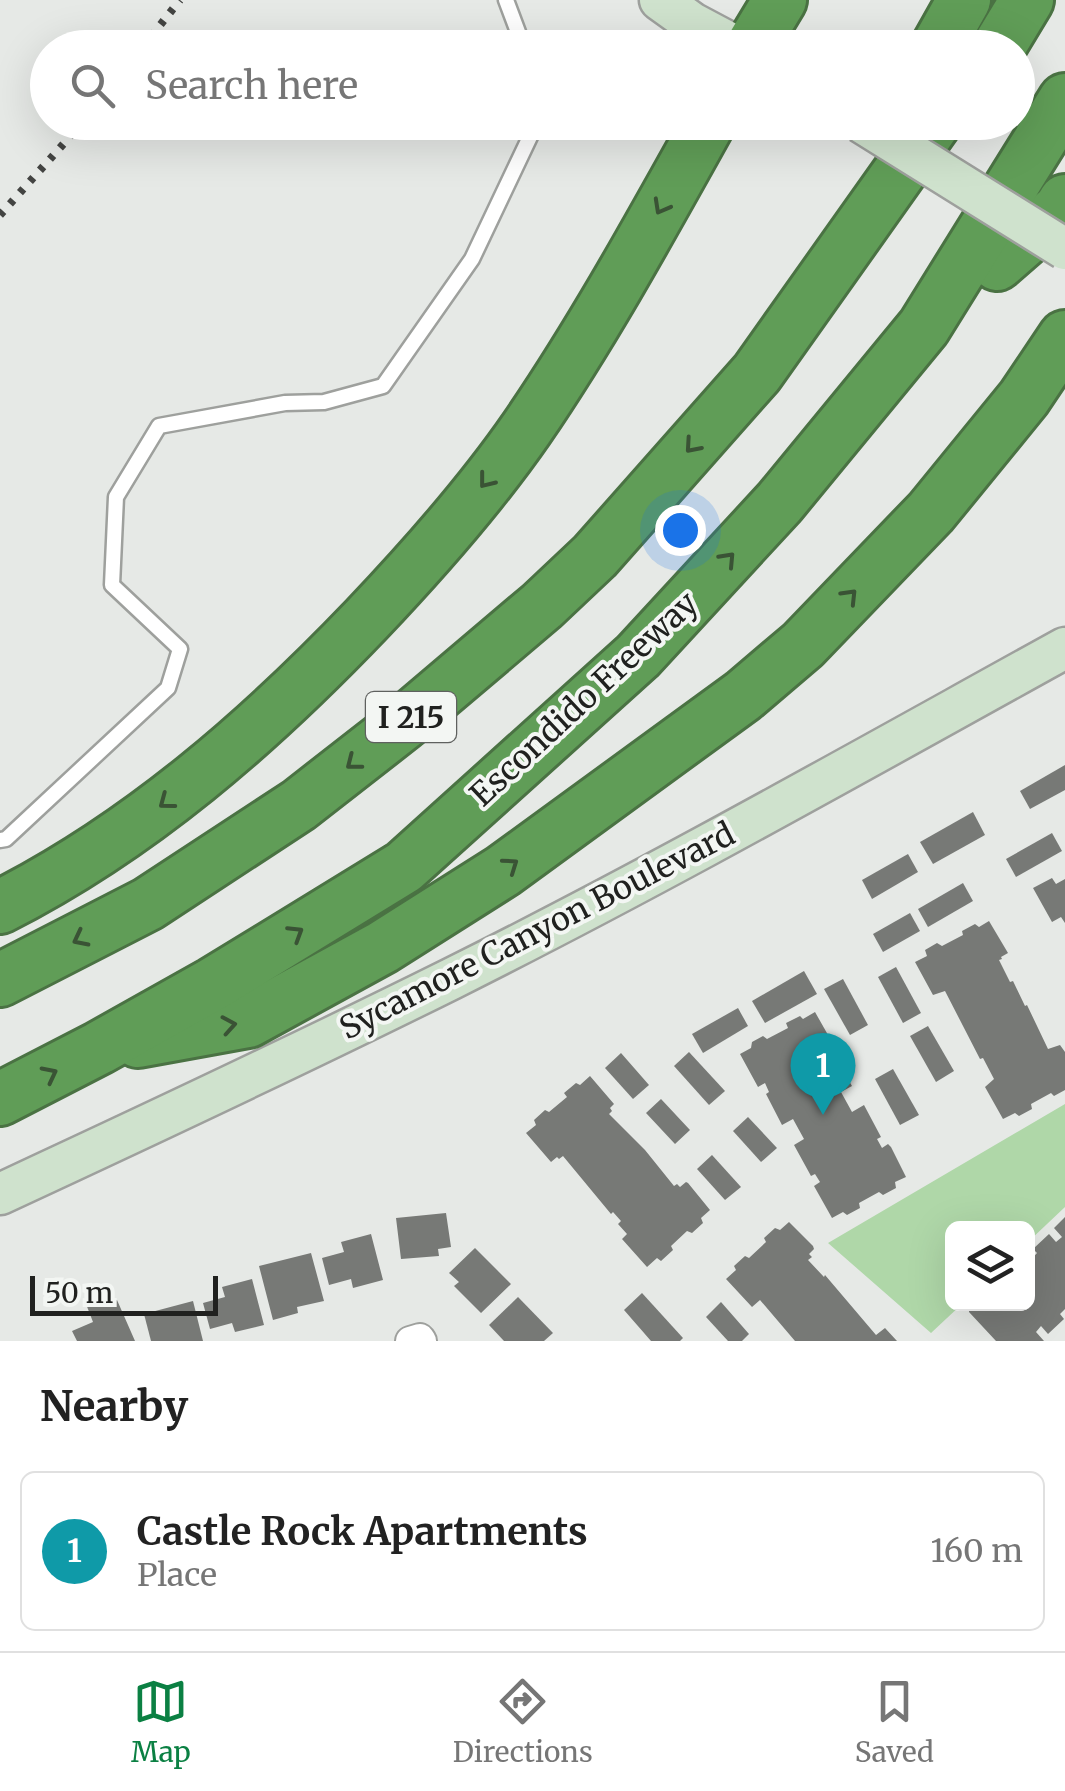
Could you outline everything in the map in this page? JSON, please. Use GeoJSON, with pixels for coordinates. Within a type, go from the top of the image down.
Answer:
{"type":"FeatureCollection","features":[{"type":"Feature","properties":{"kind":"highway"},"geometry":{"type":"LineString","coordinates":[[762,30],[780,0]]}},
{"type":"Feature","properties":{"kind":"highway"},"geometry":{"type":"LineString","coordinates":[[947,30],[964,0]]}},
{"type":"Feature","properties":{"kind":"highway"},"geometry":{"type":"LineString","coordinates":[[990,30],[1007,0]]}},
{"type":"Feature","properties":{"kind":"highway"},"geometry":{"type":"LineString","coordinates":[[1009,30],[1027,0]]}},
{"type":"Feature","properties":{"kind":"highway","name":"Escondido Freeway"},"geometry":{"type":"LineString","coordinates":[[0,1099],[213,984],[404,867],[638,656],[780,502],[924,327],[1065,100]]}},
{"type":"Feature","properties":{"kind":"highway"},"geometry":{"type":"LineString","coordinates":[[0,907],[112,842],[179,792],[325,662],[410,574],[526,429],[623,274],[698,140]]}},
{"type":"Feature","properties":{"kind":"highway"},"geometry":{"type":"LineString","coordinates":[[861,225],[893,140]]}},
{"type":"Feature","properties":{"kind":"highway","name":"I 215"},"geometry":{"type":"LineString","coordinates":[[0,980],[148,904],[299,806],[542,606],[595,556],[756,373],[922,140]]}},
{"type":"Feature","properties":{"kind":"highway"},"geometry":{"type":"LineString","coordinates":[[756,373],[832,292],[900,202],[939,140]]}},
{"type":"Feature","properties":{"kind":"highway"},"geometry":{"type":"LineString","coordinates":[[924,327],[1065,201]]}},
{"type":"Feature","properties":{"kind":"highway"},"geometry":{"type":"LineString","coordinates":[[99,1048],[248,1021],[382,946],[503,871],[743,696],[803,644],[931,512],[1024,398],[1065,337]]}},
{"type":"Feature","properties":{"kind":"street"},"geometry":{"type":"LineString","coordinates":[[660,0],[705,30]]}},
{"type":"Feature","properties":{"kind":"street"},"geometry":{"type":"LineString","coordinates":[[890,140],[1065,249]]}},
{"type":"Feature","properties":{"kind":"street","name":"Sycamore Canyon Boulevard"},"geometry":{"type":"LineString","coordinates":[[0,1194],[453,978],[721,838],[1065,648]]}},
{"type":"Feature","properties":{"kind":"street"},"geometry":{"type":"LineString","coordinates":[[410,1341],[422,1341]]}},
{"type":"Feature","properties":{"kind":"lane"},"geometry":{"type":"LineString","coordinates":[[506,0],[517,30]]}},
{"type":"Feature","properties":{"kind":"lane"},"geometry":{"type":"LineString","coordinates":[[0,840],[6,839],[168,688],[180,649],[112,585],[116,497],[159,426],[285,403],[324,402],[382,386],[472,259],[528,140]]}},
{"type":"Feature","properties":{"kind":"green space"},"geometry":{"type":"Polygon","coordinates":[[[1065,1104],[1065,1207],[1035,1235],[1035,1221],[945,1221],[945,1311],[955,1311],[931,1333],[828,1243],[1065,1104]]]}},
{"type":"Feature","properties":{"kind":"building"},"geometry":{"type":"Polygon","coordinates":[[[1065,765],[1065,790],[1030,809],[1020,791],[1065,765]]]}},
{"type":"Feature","properties":{"kind":"building"},"geometry":{"type":"Polygon","coordinates":[[[973,812],[985,835],[933,864],[920,842],[973,812]]]}},
{"type":"Feature","properties":{"kind":"building"},"geometry":{"type":"Polygon","coordinates":[[[1052,833],[1062,851],[1016,877],[1006,859],[1052,833]]]}},
{"type":"Feature","properties":{"kind":"building"},"geometry":{"type":"Polygon","coordinates":[[[908,854],[918,872],[872,899],[862,880],[908,854]]]}},
{"type":"Feature","properties":{"kind":"building"},"geometry":{"type":"Polygon","coordinates":[[[1052,878],[1056,884],[1065,879],[1065,923],[1061,917],[1052,922],[1033,888],[1052,878]]]}},
{"type":"Feature","properties":{"kind":"building"},"geometry":{"type":"Polygon","coordinates":[[[963,883],[973,901],[928,927],[918,909],[963,883]]]}},
{"type":"Feature","properties":{"kind":"building"},"geometry":{"type":"Polygon","coordinates":[[[910,913],[920,931],[883,952],[873,934],[910,913]]]}},
{"type":"Feature","properties":{"kind":"building"},"geometry":{"type":"Polygon","coordinates":[[[989,921],[1008,953],[999,960],[1048,1049],[1060,1045],[1065,1052],[1065,1090],[1031,1104],[1032,1109],[1019,1116],[1015,1113],[1003,1119],[985,1087],[994,1079],[983,1058],[980,1059],[945,991],[933,995],[915,962],[927,956],[925,950],[937,943],[942,946],[975,924],[979,927],[989,921]]]}},
{"type":"Feature","properties":{"kind":"building"},"geometry":{"type":"Polygon","coordinates":[[[896,967],[921,1013],[903,1023],[878,977],[896,967]]]}},
{"type":"Feature","properties":{"kind":"building"},"geometry":{"type":"Polygon","coordinates":[[[804,971],[817,994],[765,1023],[752,1001],[804,971]]]}},
{"type":"Feature","properties":{"kind":"building"},"geometry":{"type":"Polygon","coordinates":[[[843,979],[868,1025],[850,1035],[824,989],[843,979]]]}},
{"type":"Feature","properties":{"kind":"building"},"geometry":{"type":"Polygon","coordinates":[[[738,1008],[748,1026],[703,1053],[692,1034],[738,1008]]]}},
{"type":"Feature","properties":{"kind":"building"},"geometry":{"type":"Polygon","coordinates":[[[815,1012],[832,1042],[826,1048],[852,1086],[841,1092],[852,1112],[864,1105],[881,1137],[877,1139],[882,1148],[888,1144],[891,1147],[906,1177],[895,1182],[896,1188],[859,1203],[860,1208],[832,1218],[814,1186],[820,1182],[815,1174],[811,1176],[794,1145],[804,1139],[793,1119],[782,1125],[766,1094],[769,1092],[765,1083],[758,1087],[740,1054],[751,1048],[752,1042],[763,1036],[767,1039],[788,1028],[786,1023],[815,1012]]]}},
{"type":"Feature","properties":{"kind":"building"},"geometry":{"type":"Polygon","coordinates":[[[928,1026],[954,1071],[936,1082],[910,1036],[928,1026]]]}},
{"type":"Feature","properties":{"kind":"building"},"geometry":{"type":"Polygon","coordinates":[[[689,1052],[725,1091],[709,1105],[674,1066],[689,1052]]]}},
{"type":"Feature","properties":{"kind":"building"},"geometry":{"type":"Polygon","coordinates":[[[621,1053],[649,1085],[633,1099],[605,1068],[621,1053]]]}},
{"type":"Feature","properties":{"kind":"building"},"geometry":{"type":"Polygon","coordinates":[[[893,1069],[919,1115],[900,1125],[875,1079],[893,1069]]]}},
{"type":"Feature","properties":{"kind":"building"},"geometry":{"type":"Polygon","coordinates":[[[590,1076],[614,1104],[609,1114],[674,1186],[688,1183],[710,1210],[692,1233],[687,1231],[661,1261],[657,1258],[647,1267],[622,1239],[627,1234],[618,1224],[621,1221],[563,1156],[551,1162],[526,1133],[545,1110],[549,1112],[567,1097],[564,1093],[590,1076]]]}},
{"type":"Feature","properties":{"kind":"building"},"geometry":{"type":"Polygon","coordinates":[[[661,1099],[690,1130],[675,1144],[646,1113],[661,1099]]]}},
{"type":"Feature","properties":{"kind":"building"},"geometry":{"type":"Polygon","coordinates":[[[748,1117],[777,1148],[761,1162],[733,1131],[748,1117]]]}},
{"type":"Feature","properties":{"kind":"building"},"geometry":{"type":"Polygon","coordinates":[[[712,1155],[741,1187],[725,1200],[697,1169],[712,1155]]]}},
{"type":"Feature","properties":{"kind":"building"},"geometry":{"type":"Polygon","coordinates":[[[446,1213],[451,1247],[438,1249],[439,1256],[401,1259],[396,1218],[446,1213]]]}},
{"type":"Feature","properties":{"kind":"building"},"geometry":{"type":"Polygon","coordinates":[[[1065,1217],[1065,1309],[1060,1314],[1064,1319],[1048,1334],[1041,1326],[1036,1332],[1044,1341],[996,1341],[969,1311],[1035,1311],[1035,1247],[1049,1234],[1056,1242],[1062,1237],[1054,1228],[1065,1217]]]}},
{"type":"Feature","properties":{"kind":"building"},"geometry":{"type":"Polygon","coordinates":[[[789,1222],[813,1246],[808,1260],[876,1335],[885,1328],[897,1341],[795,1341],[760,1300],[752,1307],[726,1279],[736,1270],[734,1266],[745,1256],[749,1258],[775,1228],[780,1230],[789,1222]]]}},
{"type":"Feature","properties":{"kind":"building"},"geometry":{"type":"Polygon","coordinates":[[[371,1234],[383,1280],[353,1288],[351,1279],[329,1285],[322,1258],[344,1252],[341,1242],[371,1234]]]}},
{"type":"Feature","properties":{"kind":"building"},"geometry":{"type":"Polygon","coordinates":[[[475,1248],[511,1284],[481,1313],[454,1286],[459,1282],[449,1273],[475,1248]]]}},
{"type":"Feature","properties":{"kind":"building"},"geometry":{"type":"Polygon","coordinates":[[[311,1253],[324,1301],[297,1307],[298,1313],[273,1320],[259,1266],[311,1253]]]}},
{"type":"Feature","properties":{"kind":"building"},"geometry":{"type":"Polygon","coordinates":[[[252,1279],[264,1325],[235,1332],[232,1323],[210,1329],[203,1303],[225,1297],[222,1287],[252,1279]]]}},
{"type":"Feature","properties":{"kind":"building"},"geometry":{"type":"Polygon","coordinates":[[[111,1293],[135,1341],[77,1341],[72,1331],[93,1322],[86,1304],[111,1293]]]}},
{"type":"Feature","properties":{"kind":"building"},"geometry":{"type":"Polygon","coordinates":[[[642,1293],[683,1338],[680,1341],[651,1341],[624,1310],[642,1293]]]}},
{"type":"Feature","properties":{"kind":"building"},"geometry":{"type":"Polygon","coordinates":[[[518,1297],[553,1333],[544,1341],[504,1341],[489,1325],[518,1297]]]}},
{"type":"Feature","properties":{"kind":"building"},"geometry":{"type":"Polygon","coordinates":[[[193,1301],[203,1341],[151,1341],[144,1314],[193,1301]]]}},
{"type":"Feature","properties":{"kind":"building"},"geometry":{"type":"Polygon","coordinates":[[[721,1302],[749,1334],[742,1341],[728,1341],[706,1317],[721,1302]]]}},
{"type":"Feature","properties":{"kind":"railway"},"geometry":{"type":"LineString","coordinates":[[156,30],[180,0]]}},
{"type":"Feature","properties":{"kind":"railway"},"geometry":{"type":"LineString","coordinates":[[0,215],[67,140]]}},
{"type":"Feature","properties":{"kind":"place","name":"Castle Rock Apartments"},"geometry":{"type":"Point","coordinates":[823,1115]}}]}
